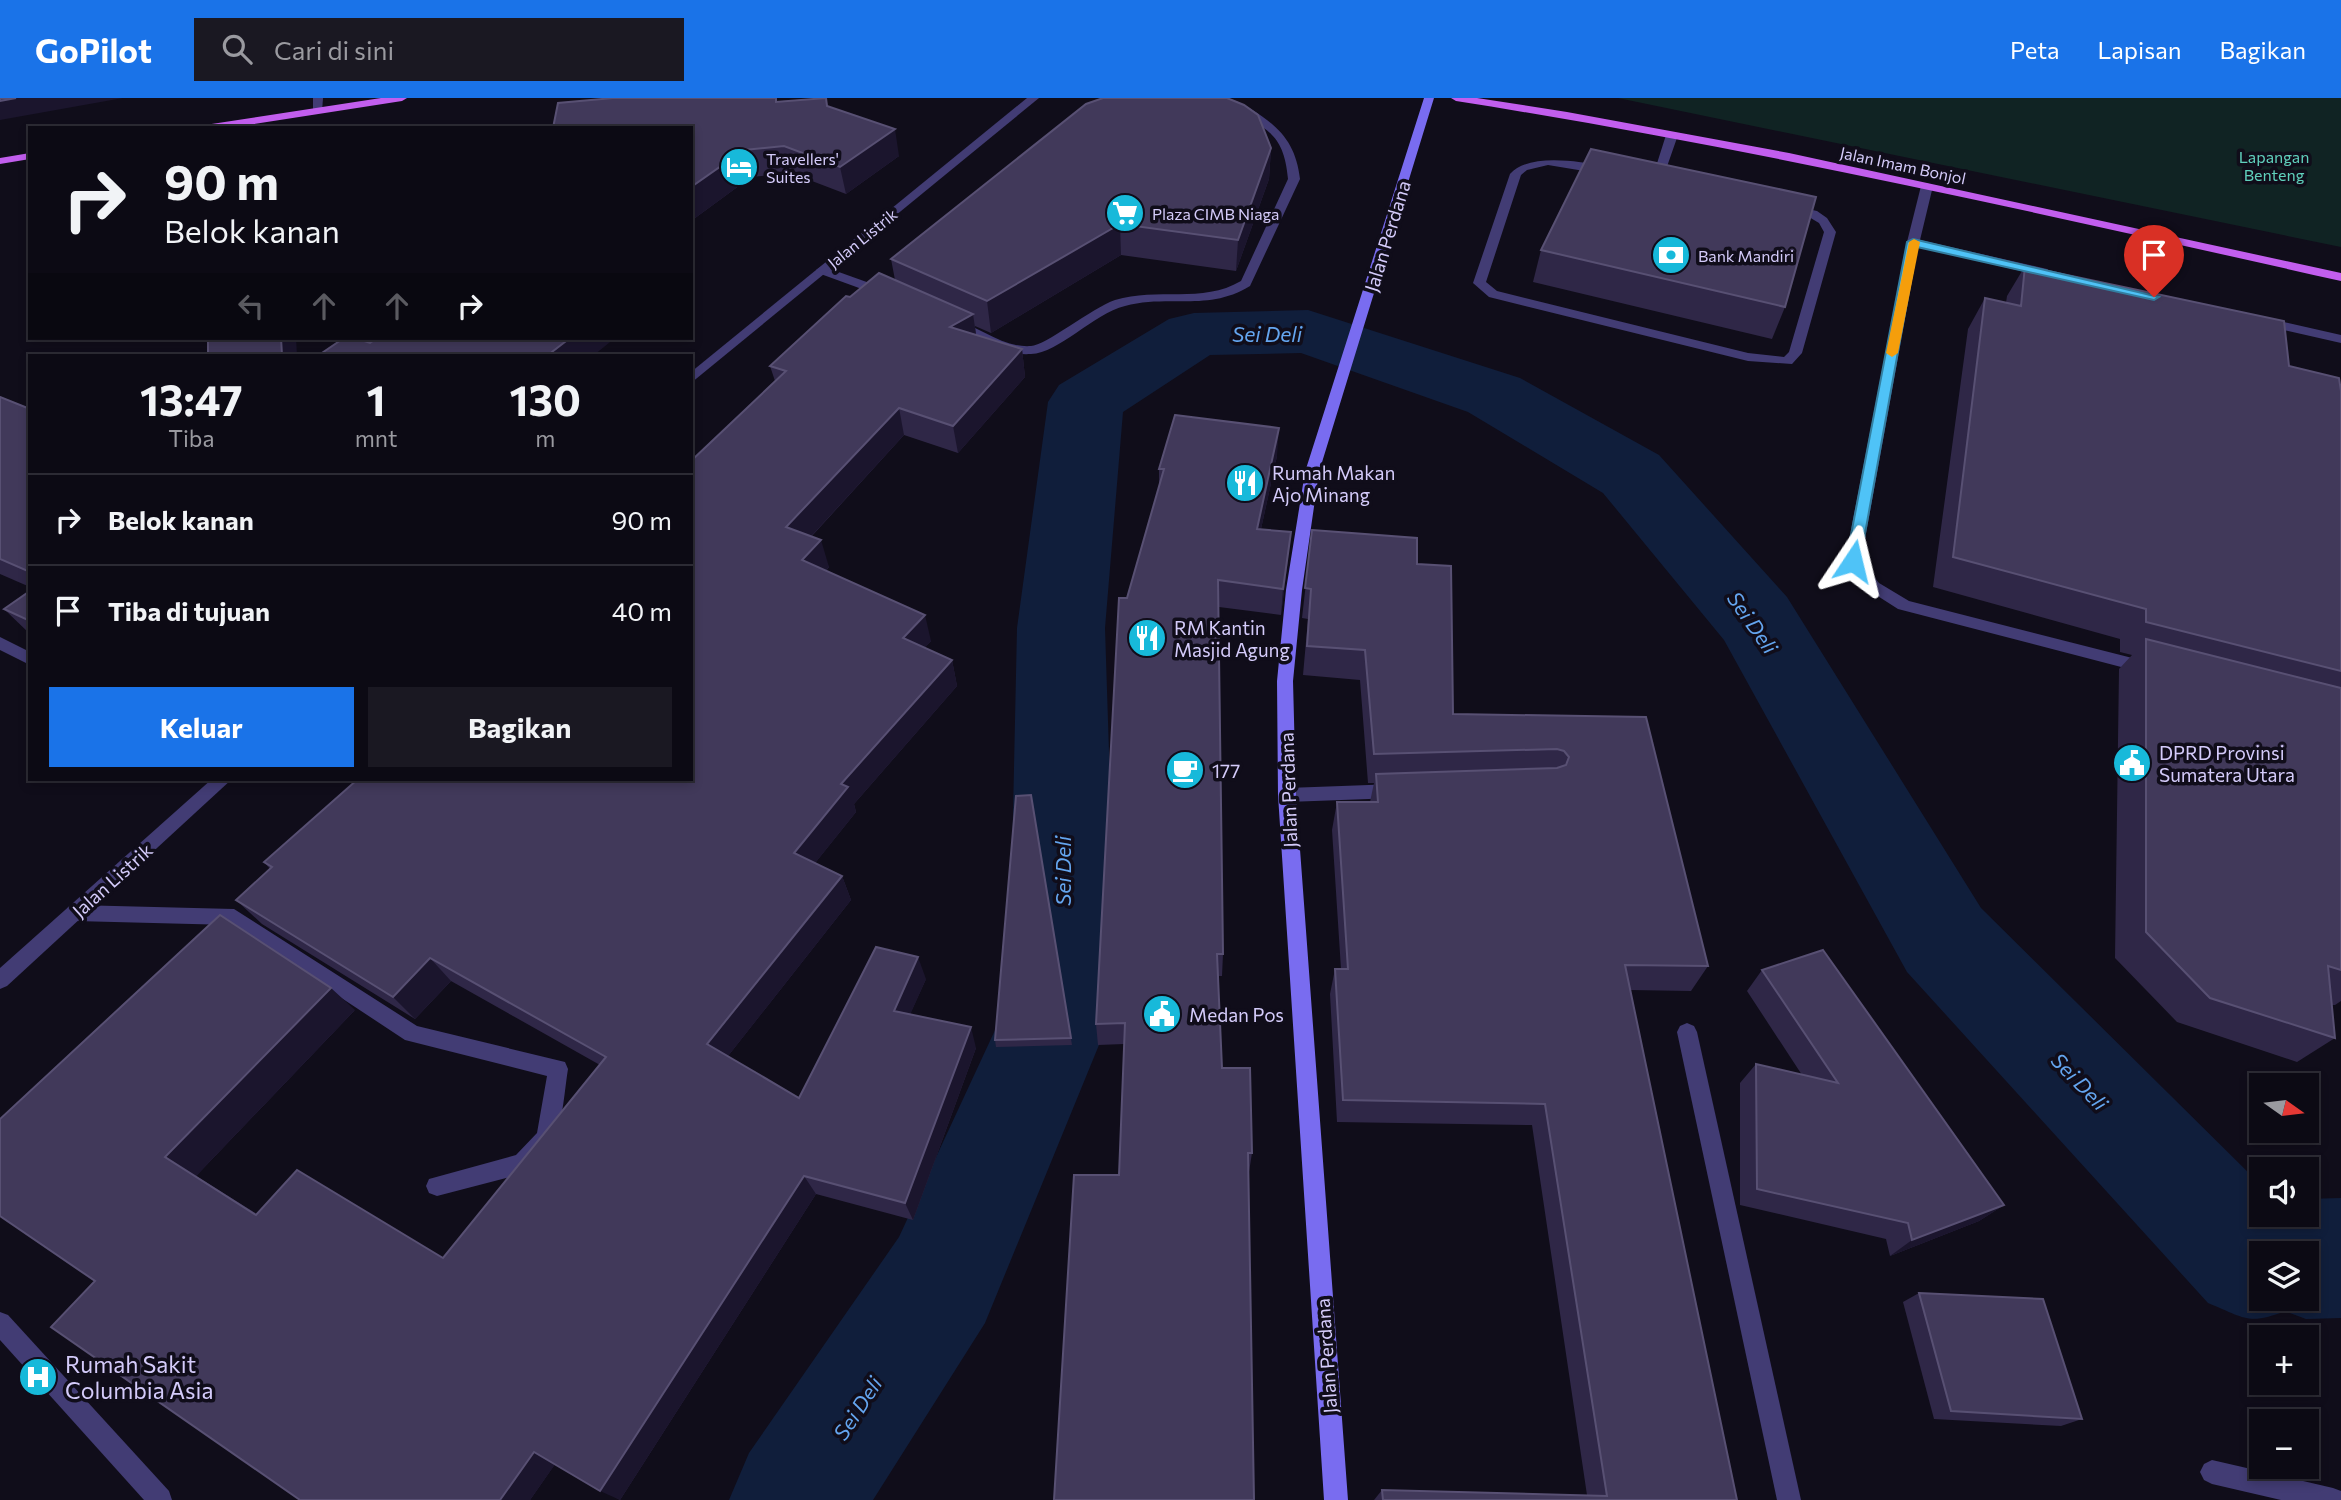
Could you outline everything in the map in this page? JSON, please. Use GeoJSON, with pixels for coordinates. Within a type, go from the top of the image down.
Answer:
{"type":"FeatureCollection","features":[{"type":"Feature","properties":{"kind":"main road"},"geometry":{"type":"LineString","coordinates":[[214,126],[318,104],[402,98]]}},
{"type":"Feature","properties":{"kind":"main road","name":"Jalan Perdana"},"geometry":{"type":"LineString","coordinates":[[1336,1500],[1287,795],[1285,681],[1294,590],[1312,472],[1429,98]]}},
{"type":"Feature","properties":{"kind":"main road","name":"Jalan Imam Bonjol"},"geometry":{"type":"LineString","coordinates":[[1456,98],[1546,111],[1927,186],[2341,277]]}},
{"type":"Feature","properties":{"kind":"main road"},"geometry":{"type":"LineString","coordinates":[[0,161],[28,156]]}},
{"type":"Feature","properties":{"kind":"street","name":"Jalan Listrik"},"geometry":{"type":"LineString","coordinates":[[693,377],[1034,98]]}},
{"type":"Feature","properties":{"kind":"street"},"geometry":{"type":"LineString","coordinates":[[938,317],[1014,351],[1033,351],[1041,349],[1122,302],[1216,297],[1234,292],[1246,283],[1294,179],[1294,163],[1288,144],[1263,121],[1225,98]]}},
{"type":"Feature","properties":{"kind":"street"},"geometry":{"type":"LineString","coordinates":[[1657,180],[1672,135]]}},
{"type":"Feature","properties":{"kind":"street"},"geometry":{"type":"LineString","coordinates":[[1548,162],[1657,180],[1813,214],[1823,221],[1830,232],[1795,353],[1787,361],[1748,357],[1520,301],[1493,294],[1479,283],[1516,174],[1523,168],[1548,162]]}},
{"type":"Feature","properties":{"kind":"street"},"geometry":{"type":"LineString","coordinates":[[1927,186],[1913,242],[1853,561],[1859,575],[1877,591],[1904,605],[2169,673]]}},
{"type":"Feature","properties":{"kind":"street"},"geometry":{"type":"LineString","coordinates":[[1913,242],[2060,275]]}},
{"type":"Feature","properties":{"kind":"street"},"geometry":{"type":"LineString","coordinates":[[822,270],[879,284],[900,300]]}},
{"type":"Feature","properties":{"kind":"street"},"geometry":{"type":"LineString","coordinates":[[2247,318],[2341,339]]}},
{"type":"Feature","properties":{"kind":"street"},"geometry":{"type":"LineString","coordinates":[[0,643],[28,658]]}},
{"type":"Feature","properties":{"kind":"street","name":"Jalan Listrik"},"geometry":{"type":"LineString","coordinates":[[0,980],[221,781]]}},
{"type":"Feature","properties":{"kind":"street"},"geometry":{"type":"LineString","coordinates":[[1287,795],[1410,791]]}},
{"type":"Feature","properties":{"kind":"street"},"geometry":{"type":"LineString","coordinates":[[75,913],[234,918],[412,1034],[558,1069],[547,1138],[522,1164],[437,1186]]}},
{"type":"Feature","properties":{"kind":"street"},"geometry":{"type":"LineString","coordinates":[[1686,1032],[1789,1500]]}},
{"type":"Feature","properties":{"kind":"street"},"geometry":{"type":"LineString","coordinates":[[0,1323],[160,1500]]}},
{"type":"Feature","properties":{"kind":"street"},"geometry":{"type":"LineString","coordinates":[[2212,1472],[2333,1500]]}},
{"type":"Feature","properties":{"kind":"green space","name":"Lapangan Benteng"},"geometry":{"type":"Polygon","coordinates":[[[1618,98],[2341,98],[2341,247],[1618,98]]]}},
{"type":"Feature","properties":{"kind":"building"},"geometry":{"type":"Polygon","coordinates":[[[613,98],[776,98],[776,102],[826,98],[827,106],[895,129],[840,167],[784,146],[744,150],[693,186],[693,126],[553,126],[558,103],[613,98]]]}},
{"type":"Feature","properties":{"kind":"building","name":"Plaza CIMB Niaga"},"geometry":{"type":"Polygon","coordinates":[[[1103,98],[1227,98],[1258,115],[1271,148],[1238,240],[1120,224],[987,301],[891,259],[1086,104],[1103,98]]]}},
{"type":"Feature","properties":{"kind":"building","name":"Bank Mandiri"},"geometry":{"type":"Polygon","coordinates":[[[1591,149],[1816,197],[1785,307],[1541,250],[1591,149]]]}},
{"type":"Feature","properties":{"kind":"building"},"geometry":{"type":"Polygon","coordinates":[[[2025,266],[2284,321],[2289,366],[2339,378],[2341,671],[2146,622],[2146,609],[1953,557],[1985,298],[2021,306],[2025,266]]]}},
{"type":"Feature","properties":{"kind":"building"},"geometry":{"type":"Polygon","coordinates":[[[879,273],[973,314],[950,327],[1022,349],[953,426],[899,408],[786,527],[821,540],[802,560],[925,615],[903,638],[952,660],[841,784],[848,787],[794,853],[842,876],[707,1044],[799,1098],[876,947],[918,957],[894,1011],[971,1027],[905,1203],[804,1176],[600,1491],[534,1452],[500,1500],[300,1500],[51,1327],[95,1281],[0,1216],[0,1119],[220,915],[331,988],[165,1157],[256,1215],[297,1170],[443,1258],[606,1057],[430,958],[393,997],[236,900],[272,867],[264,862],[356,781],[693,781],[693,459],[786,371],[770,366],[846,296],[850,297],[879,273]]]}},
{"type":"Feature","properties":{"kind":"building"},"geometry":{"type":"Polygon","coordinates":[[[208,340],[281,340],[282,354],[208,354],[208,340]]]}},
{"type":"Feature","properties":{"kind":"building"},"geometry":{"type":"Polygon","coordinates":[[[341,340],[370,343],[374,340],[567,340],[549,354],[320,354],[341,340]]]}},
{"type":"Feature","properties":{"kind":"building"},"geometry":{"type":"Polygon","coordinates":[[[0,397],[28,408],[28,571],[0,559],[0,397]]]}},
{"type":"Feature","properties":{"kind":"building"},"geometry":{"type":"Polygon","coordinates":[[[1175,415],[1279,428],[1257,529],[1291,532],[1283,589],[1218,580],[1223,954],[1217,954],[1222,1068],[1250,1068],[1252,1153],[1248,1153],[1254,1500],[1054,1500],[1074,1175],[1119,1175],[1125,1023],[1096,1024],[1119,598],[1127,598],[1164,469],[1159,469],[1175,415]]]}},
{"type":"Feature","properties":{"kind":"building"},"geometry":{"type":"Polygon","coordinates":[[[1312,530],[1417,538],[1417,564],[1451,566],[1453,714],[1646,717],[1708,966],[1625,965],[1737,1500],[1383,1500],[1382,1490],[1607,1496],[1545,1104],[1343,1100],[1335,969],[1348,969],[1337,802],[1378,802],[1376,774],[1557,768],[1566,765],[1569,757],[1564,751],[1557,749],[1374,754],[1365,650],[1307,646],[1311,589],[1305,588],[1312,530]]]}},
{"type":"Feature","properties":{"kind":"building"},"geometry":{"type":"Polygon","coordinates":[[[28,592],[28,620],[4,609],[28,592]]]}},
{"type":"Feature","properties":{"kind":"building"},"geometry":{"type":"Polygon","coordinates":[[[2146,639],[2341,688],[2341,970],[2328,966],[2335,1038],[2210,998],[2146,932],[2146,639]]]}},
{"type":"Feature","properties":{"kind":"building"},"geometry":{"type":"Polygon","coordinates":[[[1031,795],[1071,1038],[995,1040],[1016,796],[1031,795]]]}},
{"type":"Feature","properties":{"kind":"building"},"geometry":{"type":"Polygon","coordinates":[[[1823,950],[2004,1205],[1912,1240],[1908,1223],[1757,1189],[1756,1064],[1838,1083],[1762,970],[1823,950]]]}},
{"type":"Feature","properties":{"kind":"building"},"geometry":{"type":"Polygon","coordinates":[[[1919,1293],[2043,1299],[2082,1419],[1951,1411],[1919,1293]]]}},
{"type":"Feature","properties":{"kind":"waterway","name":"Sei Deli"},"geometry":{"type":"LineString","coordinates":[[796,1500],[942,1280],[1063,1001],[1061,628],[1086,402],[1194,334],[1308,331],[1494,395],[1631,474],[1756,619],[1944,940],[2249,1258]]}},
{"type":"Feature","properties":{"kind":"waterway","name":"Sei Deli"},"geometry":{"type":"LineString","coordinates":[[2319,1259],[2341,1258]]}},
{"type":"Feature","properties":{"kind":"slow traffic"},"geometry":{"type":"LineString","coordinates":[[1892,353],[1914,242]]}},
{"type":"Feature","properties":{"kind":"place","name":"Travellers' Suites"},"geometry":{"type":"Point","coordinates":[739,167]}},
{"type":"Feature","properties":{"kind":"place","name":"Plaza CIMB Niaga"},"geometry":{"type":"Point","coordinates":[1125,213]}},
{"type":"Feature","properties":{"kind":"place","name":"Bank Mandiri"},"geometry":{"type":"Point","coordinates":[1671,255]}},
{"type":"Feature","properties":{"kind":"place","name":"Rumah Makan Ajo Minang"},"geometry":{"type":"Point","coordinates":[1245,483]}},
{"type":"Feature","properties":{"kind":"place","name":"RM Kantin Masjid Agung"},"geometry":{"type":"Point","coordinates":[1147,638]}},
{"type":"Feature","properties":{"kind":"place","name":"DPRD Provinsi Sumatera Utara"},"geometry":{"type":"Point","coordinates":[2132,763]}},
{"type":"Feature","properties":{"kind":"place","name":"177"},"geometry":{"type":"Point","coordinates":[1185,770]}},
{"type":"Feature","properties":{"kind":"place","name":"Medan Pos"},"geometry":{"type":"Point","coordinates":[1162,1014]}},
{"type":"Feature","properties":{"kind":"place","name":"Rumah Sakit Columbia Asia"},"geometry":{"type":"Point","coordinates":[38,1377]}},
{"type":"Feature","properties":{"kind":"route"},"geometry":{"type":"LineString","coordinates":[[1853,561],[1913,242],[2154,297]]}}]}
